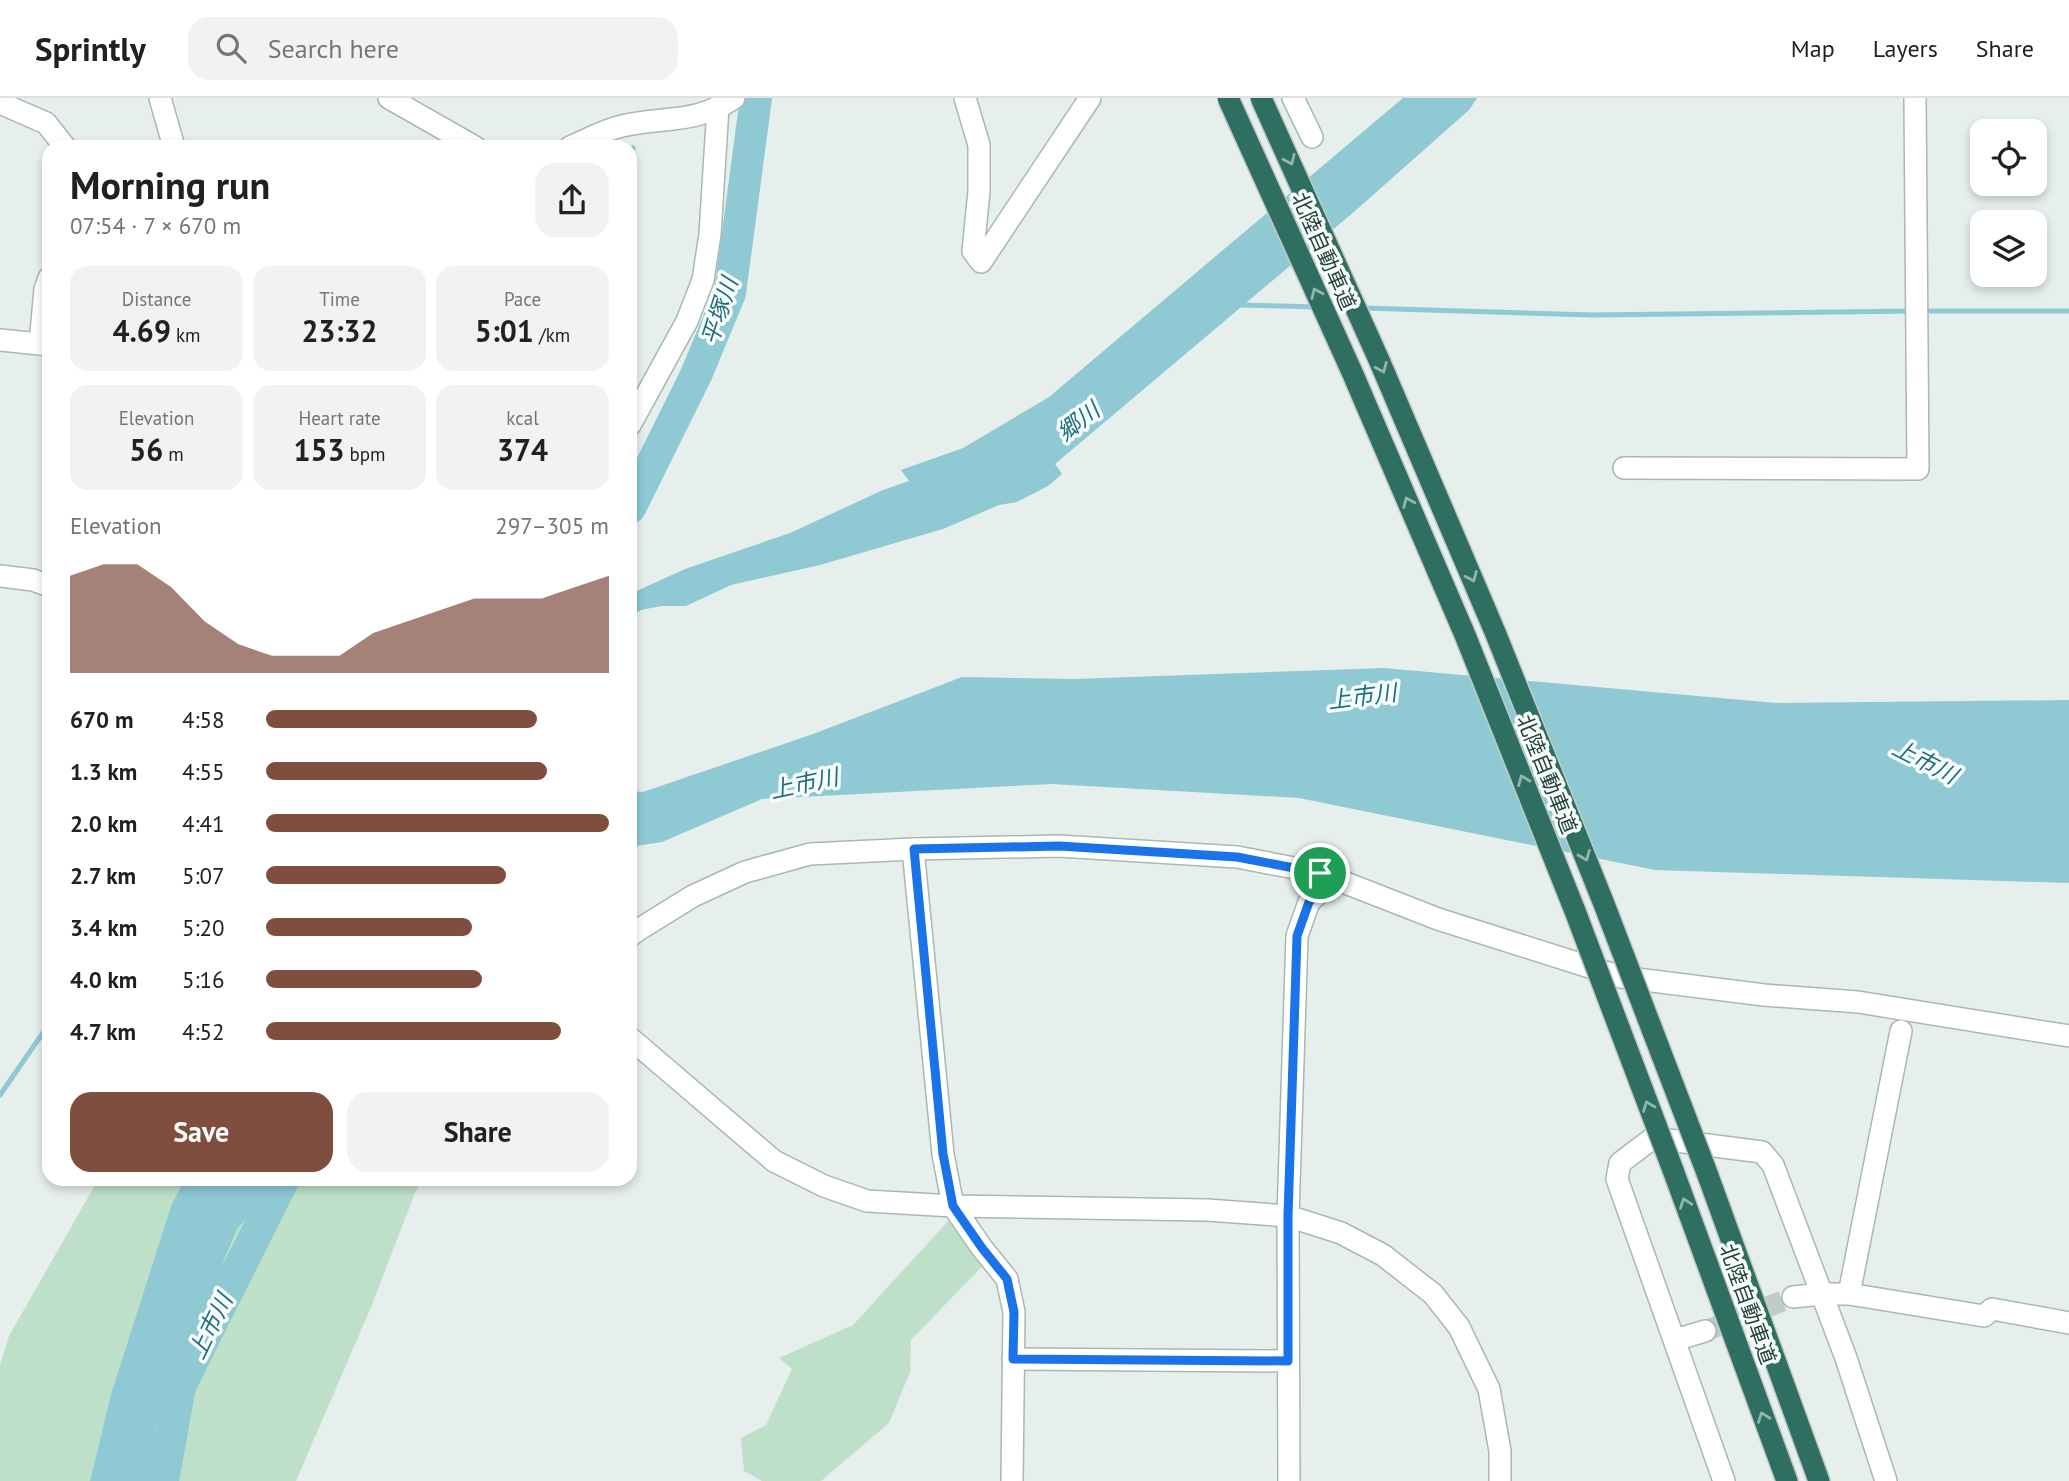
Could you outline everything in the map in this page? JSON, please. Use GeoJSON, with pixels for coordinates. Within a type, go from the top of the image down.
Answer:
{"type":"FeatureCollection","features":[{"type":"Feature","properties":{"kind":"highway","name":"北陸自動車道"},"geometry":{"type":"LineString","coordinates":[[1228,98],[1352,372],[1465,635],[1575,911],[1787,1481]]}},
{"type":"Feature","properties":{"kind":"highway","name":"北陸自動車道"},"geometry":{"type":"LineString","coordinates":[[1261,98],[1379,360],[1495,632],[1604,904],[1707,1173],[1819,1481]]}},
{"type":"Feature","properties":{"kind":"street"},"geometry":{"type":"LineString","coordinates":[[160,98],[172,140]]}},
{"type":"Feature","properties":{"kind":"street"},"geometry":{"type":"LineString","coordinates":[[389,98],[463,140]]}},
{"type":"Feature","properties":{"kind":"street"},"geometry":{"type":"LineString","coordinates":[[965,98],[979,145],[979,191],[973,251],[981,262],[1090,98]]}},
{"type":"Feature","properties":{"kind":"street"},"geometry":{"type":"LineString","coordinates":[[1293,98],[1312,137]]}},
{"type":"Feature","properties":{"kind":"street"},"geometry":{"type":"LineString","coordinates":[[1624,468],[1918,469],[1915,98]]}},
{"type":"Feature","properties":{"kind":"street"},"geometry":{"type":"LineString","coordinates":[[0,103],[46,123],[59,140]]}},
{"type":"Feature","properties":{"kind":"street"},"geometry":{"type":"LineString","coordinates":[[587,140],[621,126],[695,117],[726,103]]}},
{"type":"Feature","properties":{"kind":"street"},"geometry":{"type":"LineString","coordinates":[[637,412],[687,321],[703,279],[726,103]]}},
{"type":"Feature","properties":{"kind":"street"},"geometry":{"type":"LineString","coordinates":[[0,340],[42,344]]}},
{"type":"Feature","properties":{"kind":"street"},"geometry":{"type":"LineString","coordinates":[[0,576],[42,583]]}},
{"type":"Feature","properties":{"kind":"street"},"geometry":{"type":"LineString","coordinates":[[637,931],[692,896],[746,872],[810,855],[914,849],[1059,846],[1237,857],[1320,873],[1438,919],[1621,977],[1764,995],[1858,1002],[2069,1036]]}},
{"type":"Feature","properties":{"kind":"street"},"geometry":{"type":"LineString","coordinates":[[914,849],[943,1154],[953,1206],[1007,1279],[1014,1312],[1012,1481]]}},
{"type":"Feature","properties":{"kind":"street"},"geometry":{"type":"LineString","coordinates":[[1289,1481],[1288,1216],[1297,936],[1309,902],[1335,878]]}},
{"type":"Feature","properties":{"kind":"street"},"geometry":{"type":"LineString","coordinates":[[1849,1294],[1901,1031]]}},
{"type":"Feature","properties":{"kind":"street"},"geometry":{"type":"LineString","coordinates":[[637,1044],[774,1161],[824,1186],[867,1201],[953,1206],[1207,1210],[1288,1216],[1341,1233],[1383,1255],[1433,1294],[1459,1327],[1489,1389],[1500,1451],[1500,1481]]}},
{"type":"Feature","properties":{"kind":"street"},"geometry":{"type":"LineString","coordinates":[[1724,1481],[1617,1179],[1620,1163],[1653,1138],[1762,1152],[1773,1165],[1846,1357],[1886,1481]]}},
{"type":"Feature","properties":{"kind":"street"},"geometry":{"type":"LineString","coordinates":[[1793,1297],[1849,1294],[1984,1316],[1992,1309],[2069,1323]]}},
{"type":"Feature","properties":{"kind":"street"},"geometry":{"type":"LineString","coordinates":[[1675,1340],[1705,1331]]}},
{"type":"Feature","properties":{"kind":"street"},"geometry":{"type":"LineString","coordinates":[[1013,1359],[1288,1361]]}},
{"type":"Feature","properties":{"kind":"green space"},"geometry":{"type":"Polygon","coordinates":[[[95,1186],[181,1186],[171,1206],[111,1394],[90,1481],[0,1481],[0,1365],[9,1336],[95,1186]]]}},
{"type":"Feature","properties":{"kind":"green space"},"geometry":{"type":"Polygon","coordinates":[[[276,1186],[419,1186],[296,1481],[167,1481],[155,1430],[237,1229],[276,1186]]]}},
{"type":"Feature","properties":{"kind":"green space"},"geometry":{"type":"Polygon","coordinates":[[[951,1218],[994,1254],[911,1340],[910,1372],[889,1423],[821,1481],[762,1481],[744,1471],[741,1438],[766,1425],[792,1369],[779,1358],[853,1325],[951,1218]]]}},
{"type":"Feature","properties":{"kind":"water","name":"郷川"},"geometry":{"type":"Polygon","coordinates":[[[1403,98],[1477,98],[1469,110],[1355,211],[1055,464],[1062,474],[1048,486],[1017,502],[999,505],[943,529],[820,565],[731,585],[686,606],[661,606],[637,613],[637,591],[685,569],[790,533],[883,490],[909,481],[901,470],[963,448],[1049,397],[1403,98]]]}},
{"type":"Feature","properties":{"kind":"water"},"geometry":{"type":"Polygon","coordinates":[[[1384,668],[1776,703],[2069,700],[2069,883],[1655,870],[1299,798],[1052,784],[762,799],[662,842],[637,846],[637,792],[643,792],[813,734],[962,677],[1074,679],[1384,668]]]}},
{"type":"Feature","properties":{"kind":"water"},"geometry":{"type":"Polygon","coordinates":[[[181,1186],[276,1186],[237,1229],[155,1430],[167,1481],[90,1481],[111,1394],[171,1206],[181,1186]]]}},
{"type":"Feature","properties":{"kind":"waterway","name":"平塚川"},"geometry":{"type":"LineString","coordinates":[[637,494],[696,375],[730,293],[756,98]]}},
{"type":"Feature","properties":{"kind":"waterway"},"geometry":{"type":"LineString","coordinates":[[1237,305],[1318,307]]}},
{"type":"Feature","properties":{"kind":"waterway"},"geometry":{"type":"LineString","coordinates":[[1328,307],[1350,308]]}},
{"type":"Feature","properties":{"kind":"waterway"},"geometry":{"type":"LineString","coordinates":[[1363,308],[1593,315],[1913,311]]}},
{"type":"Feature","properties":{"kind":"waterway"},"geometry":{"type":"LineString","coordinates":[[1923,311],[2069,311]]}},
{"type":"Feature","properties":{"kind":"waterway"},"geometry":{"type":"LineString","coordinates":[[0,1095],[42,1034]]}},
{"type":"Feature","properties":{"kind":"waterway","name":"上市川"},"geometry":{"type":"LineString","coordinates":[[163,1481],[180,1386],[280,1186]]}},
{"type":"Feature","properties":{"kind":"tunnel"},"geometry":{"type":"LineString","coordinates":[[1705,1331],[1793,1297]]}},
{"type":"Feature","properties":{"kind":"route"},"geometry":{"type":"LineString","coordinates":[[1059,846],[1237,857],[1320,873],[1335,878],[1309,902],[1297,936],[1288,1216],[1288,1361],[1013,1359],[1014,1312],[1007,1279],[953,1206],[943,1154],[914,849],[1059,846]]}}]}
